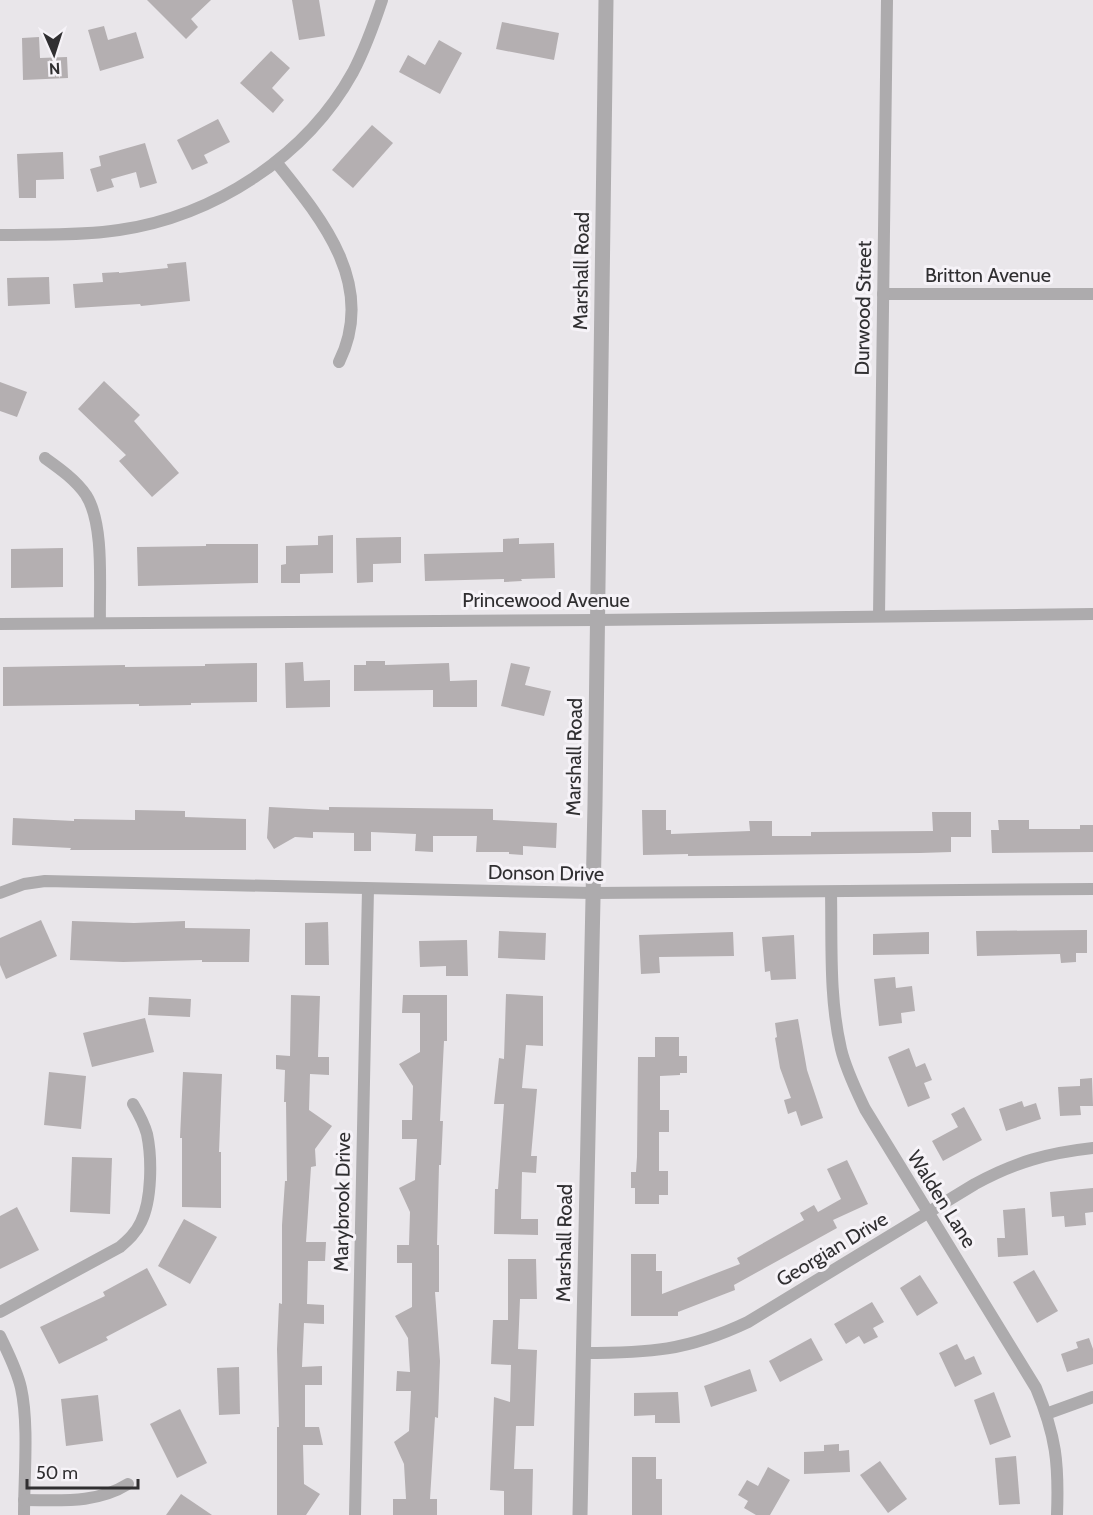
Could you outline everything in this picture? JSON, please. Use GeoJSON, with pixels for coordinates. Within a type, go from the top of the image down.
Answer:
{"type":"FeatureCollection","features":[{"type":"Feature","properties":{"kind":"street"},"geometry":{"type":"LineString","coordinates":[[0,235],[87,233],[152,224],[214,202],[249,181],[276,162],[314,126],[334,101],[353,72],[371,34],[382,0]]}},
{"type":"Feature","properties":{"kind":"street","name":"Marshall Road"},"geometry":{"type":"LineString","coordinates":[[580,1515],[606,0]]}},
{"type":"Feature","properties":{"kind":"street","name":"Durwood Street"},"geometry":{"type":"LineString","coordinates":[[879,616],[887,0]]}},
{"type":"Feature","properties":{"kind":"street"},"geometry":{"type":"LineString","coordinates":[[276,162],[311,206],[330,235],[342,262],[353,308],[352,328],[339,362]]}},
{"type":"Feature","properties":{"kind":"street","name":"Britton Avenue"},"geometry":{"type":"LineString","coordinates":[[883,294],[1093,294]]}},
{"type":"Feature","properties":{"kind":"street"},"geometry":{"type":"LineString","coordinates":[[45,458],[78,485],[87,496],[94,512],[98,529],[100,623]]}},
{"type":"Feature","properties":{"kind":"street","name":"Princewood Avenue"},"geometry":{"type":"LineString","coordinates":[[0,624],[1093,614]]}},
{"type":"Feature","properties":{"kind":"street","name":"Donson Drive"},"geometry":{"type":"LineString","coordinates":[[0,892],[24,884],[45,881],[592,893],[1093,889]]}},
{"type":"Feature","properties":{"kind":"street","name":"Marybrook Drive"},"geometry":{"type":"LineString","coordinates":[[355,1515],[368,889]]}},
{"type":"Feature","properties":{"kind":"street","name":"Walden Lane"},"geometry":{"type":"LineString","coordinates":[[831,892],[832,981],[835,1018],[841,1049],[850,1077],[864,1109],[1036,1388],[1047,1413],[1055,1444],[1058,1473],[1057,1515]]}},
{"type":"Feature","properties":{"kind":"street"},"geometry":{"type":"LineString","coordinates":[[0,1312],[120,1247],[133,1236],[141,1224],[146,1207],[149,1179],[147,1135],[133,1104]]}},
{"type":"Feature","properties":{"kind":"street","name":"Georgian Drive"},"geometry":{"type":"LineString","coordinates":[[583,1353],[634,1353],[663,1350],[690,1346],[720,1336],[748,1322],[1002,1169],[1039,1156],[1093,1148]]}},
{"type":"Feature","properties":{"kind":"street"},"geometry":{"type":"LineString","coordinates":[[0,1336],[13,1362],[21,1388],[24,1410],[24,1515]]}},
{"type":"Feature","properties":{"kind":"street"},"geometry":{"type":"LineString","coordinates":[[1047,1413],[1093,1397]]}},
{"type":"Feature","properties":{"kind":"street"},"geometry":{"type":"LineString","coordinates":[[24,1500],[84,1500],[101,1497],[128,1484]]}},
{"type":"Feature","properties":{"kind":"building"},"geometry":{"type":"Polygon","coordinates":[[[147,0],[211,0],[191,19],[198,27],[186,39],[147,0]]]}},
{"type":"Feature","properties":{"kind":"building"},"geometry":{"type":"Polygon","coordinates":[[[292,0],[319,0],[325,36],[299,40],[292,0]]]}},
{"type":"Feature","properties":{"kind":"building"},"geometry":{"type":"Polygon","coordinates":[[[502,22],[559,33],[554,60],[496,49],[502,22]]]}},
{"type":"Feature","properties":{"kind":"building"},"geometry":{"type":"Polygon","coordinates":[[[104,26],[108,40],[136,32],[144,58],[100,71],[88,30],[104,26]]]}},
{"type":"Feature","properties":{"kind":"building"},"geometry":{"type":"Polygon","coordinates":[[[39,37],[40,58],[67,57],[68,78],[23,80],[22,38],[39,37]]]}},
{"type":"Feature","properties":{"kind":"building"},"geometry":{"type":"Polygon","coordinates":[[[439,40],[462,53],[440,94],[399,72],[408,55],[425,65],[439,40]]]}},
{"type":"Feature","properties":{"kind":"building"},"geometry":{"type":"Polygon","coordinates":[[[271,51],[290,68],[272,88],[284,100],[273,113],[240,83],[271,51]]]}},
{"type":"Feature","properties":{"kind":"building"},"geometry":{"type":"Polygon","coordinates":[[[218,119],[230,142],[204,155],[208,163],[192,170],[177,140],[218,119]]]}},
{"type":"Feature","properties":{"kind":"building"},"geometry":{"type":"Polygon","coordinates":[[[372,125],[393,143],[353,188],[332,170],[372,125]]]}},
{"type":"Feature","properties":{"kind":"building"},"geometry":{"type":"Polygon","coordinates":[[[145,143],[157,183],[140,188],[136,172],[111,179],[114,187],[97,192],[90,169],[101,166],[99,156],[145,143]]]}},
{"type":"Feature","properties":{"kind":"building"},"geometry":{"type":"Polygon","coordinates":[[[63,152],[64,179],[36,180],[36,198],[19,198],[17,154],[63,152]]]}},
{"type":"Feature","properties":{"kind":"building"},"geometry":{"type":"Polygon","coordinates":[[[186,262],[190,301],[141,306],[140,304],[75,308],[73,284],[103,282],[102,273],[168,268],[167,264],[186,262]]]}},
{"type":"Feature","properties":{"kind":"building"},"geometry":{"type":"Polygon","coordinates":[[[49,277],[50,304],[8,306],[7,278],[49,277]]]}},
{"type":"Feature","properties":{"kind":"building"},"geometry":{"type":"Polygon","coordinates":[[[104,381],[140,415],[134,421],[179,473],[152,497],[119,461],[126,455],[78,409],[104,381]]]}},
{"type":"Feature","properties":{"kind":"building"},"geometry":{"type":"Polygon","coordinates":[[[0,382],[27,392],[17,417],[0,411],[0,382]]]}},
{"type":"Feature","properties":{"kind":"building"},"geometry":{"type":"Polygon","coordinates":[[[333,535],[333,573],[300,574],[300,583],[281,583],[281,565],[286,564],[286,546],[318,545],[318,536],[333,535]]]}},
{"type":"Feature","properties":{"kind":"building"},"geometry":{"type":"Polygon","coordinates":[[[401,537],[401,563],[373,564],[373,582],[357,583],[356,538],[401,537]]]}},
{"type":"Feature","properties":{"kind":"building"},"geometry":{"type":"Polygon","coordinates":[[[519,538],[519,544],[554,543],[555,578],[504,582],[504,579],[425,581],[424,554],[503,552],[503,539],[519,538]]]}},
{"type":"Feature","properties":{"kind":"building"},"geometry":{"type":"Polygon","coordinates":[[[206,544],[258,544],[258,583],[138,586],[137,547],[206,546],[206,544]]]}},
{"type":"Feature","properties":{"kind":"building"},"geometry":{"type":"Polygon","coordinates":[[[63,548],[63,587],[11,588],[11,549],[63,548]]]}},
{"type":"Feature","properties":{"kind":"building"},"geometry":{"type":"Polygon","coordinates":[[[366,661],[385,661],[385,665],[449,663],[450,681],[477,680],[477,707],[433,707],[433,690],[354,691],[354,665],[366,665],[366,661]]]}},
{"type":"Feature","properties":{"kind":"building"},"geometry":{"type":"Polygon","coordinates":[[[303,662],[304,681],[330,680],[330,707],[286,708],[285,663],[303,662]]]}},
{"type":"Feature","properties":{"kind":"building"},"geometry":{"type":"Polygon","coordinates":[[[257,663],[257,702],[139,706],[139,704],[3,706],[3,667],[205,666],[205,664],[257,663]]]}},
{"type":"Feature","properties":{"kind":"building"},"geometry":{"type":"Polygon","coordinates":[[[511,663],[530,667],[525,685],[551,691],[544,716],[501,706],[511,663]]]}},
{"type":"Feature","properties":{"kind":"building"},"geometry":{"type":"Polygon","coordinates":[[[269,807],[329,810],[329,807],[493,809],[493,820],[557,823],[556,848],[523,846],[523,855],[509,854],[509,852],[476,852],[477,836],[433,836],[433,852],[415,851],[416,834],[371,832],[371,851],[354,851],[354,833],[313,832],[313,838],[295,837],[274,849],[267,838],[269,807]]]}},
{"type":"Feature","properties":{"kind":"building"},"geometry":{"type":"Polygon","coordinates":[[[135,810],[185,811],[185,817],[246,819],[246,850],[70,850],[71,848],[12,845],[13,818],[74,821],[74,819],[135,820],[135,810]]]}},
{"type":"Feature","properties":{"kind":"building"},"geometry":{"type":"Polygon","coordinates":[[[642,810],[666,810],[666,830],[671,830],[671,834],[750,831],[749,821],[772,821],[772,836],[811,836],[811,832],[933,831],[932,812],[971,812],[971,837],[951,837],[951,852],[643,855],[642,810]]]}},
{"type":"Feature","properties":{"kind":"building"},"geometry":{"type":"Polygon","coordinates":[[[998,820],[1029,820],[1029,829],[1080,829],[1080,825],[1093,825],[1093,852],[992,853],[991,830],[999,830],[998,820]]]}},
{"type":"Feature","properties":{"kind":"building"},"geometry":{"type":"Polygon","coordinates":[[[41,920],[57,956],[6,979],[0,965],[0,938],[41,920]]]}},
{"type":"Feature","properties":{"kind":"building"},"geometry":{"type":"Polygon","coordinates":[[[72,921],[134,923],[185,921],[185,928],[250,929],[249,962],[70,960],[72,921]]]}},
{"type":"Feature","properties":{"kind":"building"},"geometry":{"type":"Polygon","coordinates":[[[328,922],[329,965],[305,965],[305,923],[328,922]]]}},
{"type":"Feature","properties":{"kind":"building"},"geometry":{"type":"Polygon","coordinates":[[[1087,930],[1087,953],[1076,953],[1076,962],[1061,963],[1060,954],[977,956],[976,931],[1087,930]]]}},
{"type":"Feature","properties":{"kind":"building"},"geometry":{"type":"Polygon","coordinates":[[[499,931],[546,933],[545,960],[498,958],[499,931]]]}},
{"type":"Feature","properties":{"kind":"building"},"geometry":{"type":"Polygon","coordinates":[[[733,932],[734,956],[659,957],[660,973],[641,974],[639,935],[733,932]]]}},
{"type":"Feature","properties":{"kind":"building"},"geometry":{"type":"Polygon","coordinates":[[[929,932],[929,954],[873,955],[873,934],[929,932]]]}},
{"type":"Feature","properties":{"kind":"building"},"geometry":{"type":"Polygon","coordinates":[[[794,935],[796,979],[771,980],[770,971],[765,972],[762,937],[794,935]]]}},
{"type":"Feature","properties":{"kind":"building"},"geometry":{"type":"Polygon","coordinates":[[[467,940],[468,976],[446,976],[446,966],[420,967],[419,941],[467,940]]]}},
{"type":"Feature","properties":{"kind":"building"},"geometry":{"type":"Polygon","coordinates":[[[895,977],[896,988],[912,986],[915,1011],[901,1013],[902,1023],[879,1026],[874,979],[895,977]]]}},
{"type":"Feature","properties":{"kind":"building"},"geometry":{"type":"Polygon","coordinates":[[[506,994],[543,996],[543,1046],[526,1045],[522,1088],[537,1089],[531,1156],[537,1156],[536,1173],[522,1172],[521,1219],[538,1219],[538,1235],[494,1234],[495,1189],[498,1189],[504,1104],[494,1104],[499,1058],[504,1059],[506,994]]]}},
{"type":"Feature","properties":{"kind":"building"},"geometry":{"type":"Polygon","coordinates":[[[291,995],[320,996],[318,1057],[329,1057],[329,1075],[310,1074],[309,1110],[332,1126],[315,1149],[316,1166],[311,1167],[306,1242],[326,1242],[325,1261],[308,1261],[307,1304],[324,1305],[324,1324],[304,1323],[302,1367],[322,1366],[322,1385],[305,1385],[305,1427],[319,1427],[323,1445],[303,1445],[304,1484],[320,1494],[306,1515],[277,1515],[277,1427],[279,1427],[277,1349],[279,1303],[282,1304],[282,1225],[285,1181],[287,1181],[285,1070],[276,1069],[276,1055],[290,1056],[291,995]]]}},
{"type":"Feature","properties":{"kind":"building"},"geometry":{"type":"Polygon","coordinates":[[[403,995],[447,995],[447,1041],[444,1041],[440,1121],[443,1121],[441,1165],[439,1165],[437,1245],[439,1245],[439,1292],[435,1292],[440,1361],[438,1418],[435,1417],[430,1499],[437,1499],[437,1515],[393,1515],[393,1499],[406,1499],[404,1464],[394,1442],[409,1431],[411,1391],[396,1391],[397,1371],[410,1372],[408,1338],[395,1316],[412,1307],[412,1263],[397,1263],[397,1245],[409,1245],[410,1212],[399,1188],[415,1180],[417,1139],[402,1139],[402,1120],[412,1120],[413,1086],[399,1064],[420,1052],[420,1013],[402,1013],[403,995]]]}},
{"type":"Feature","properties":{"kind":"building"},"geometry":{"type":"Polygon","coordinates":[[[149,997],[191,999],[190,1017],[148,1015],[149,997]]]}},
{"type":"Feature","properties":{"kind":"building"},"geometry":{"type":"Polygon","coordinates":[[[145,1018],[154,1052],[92,1067],[83,1033],[145,1018]]]}},
{"type":"Feature","properties":{"kind":"building"},"geometry":{"type":"Polygon","coordinates":[[[798,1019],[807,1070],[823,1118],[801,1126],[796,1111],[788,1114],[784,1100],[791,1098],[780,1068],[775,1038],[777,1037],[775,1023],[798,1019]]]}},
{"type":"Feature","properties":{"kind":"building"},"geometry":{"type":"Polygon","coordinates":[[[655,1037],[679,1037],[679,1056],[687,1056],[687,1073],[660,1076],[660,1110],[669,1110],[669,1132],[659,1132],[659,1171],[668,1171],[668,1195],[659,1195],[659,1204],[635,1204],[635,1188],[631,1188],[631,1172],[636,1172],[637,1157],[638,1057],[655,1057],[655,1037]]]}},
{"type":"Feature","properties":{"kind":"building"},"geometry":{"type":"Polygon","coordinates":[[[909,1048],[916,1067],[925,1063],[932,1080],[924,1083],[930,1098],[908,1107],[888,1057],[909,1048]]]}},
{"type":"Feature","properties":{"kind":"building"},"geometry":{"type":"Polygon","coordinates":[[[49,1072],[86,1076],[81,1129],[44,1125],[49,1072]]]}},
{"type":"Feature","properties":{"kind":"building"},"geometry":{"type":"Polygon","coordinates":[[[183,1072],[222,1074],[219,1152],[221,1152],[221,1208],[182,1207],[182,1138],[180,1138],[183,1072]]]}},
{"type":"Feature","properties":{"kind":"building"},"geometry":{"type":"Polygon","coordinates":[[[1092,1078],[1093,1106],[1080,1106],[1081,1115],[1060,1116],[1058,1087],[1080,1086],[1080,1079],[1092,1078]]]}},
{"type":"Feature","properties":{"kind":"building"},"geometry":{"type":"Polygon","coordinates":[[[1022,1101],[1024,1107],[1036,1103],[1041,1119],[1006,1131],[999,1109],[1022,1101]]]}},
{"type":"Feature","properties":{"kind":"building"},"geometry":{"type":"Polygon","coordinates":[[[964,1107],[982,1140],[943,1161],[932,1141],[958,1127],[951,1114],[964,1107]]]}},
{"type":"Feature","properties":{"kind":"building"},"geometry":{"type":"Polygon","coordinates":[[[72,1157],[112,1158],[110,1214],[70,1212],[72,1157]]]}},
{"type":"Feature","properties":{"kind":"building"},"geometry":{"type":"Polygon","coordinates":[[[847,1160],[868,1204],[833,1220],[837,1228],[734,1285],[735,1290],[678,1312],[678,1316],[631,1316],[631,1254],[656,1254],[656,1271],[662,1271],[662,1294],[740,1264],[737,1258],[804,1220],[800,1213],[814,1205],[818,1212],[841,1199],[827,1169],[847,1160]]]}},
{"type":"Feature","properties":{"kind":"building"},"geometry":{"type":"Polygon","coordinates":[[[1093,1188],[1093,1212],[1085,1213],[1086,1225],[1065,1227],[1064,1216],[1052,1217],[1050,1192],[1093,1188]]]}},
{"type":"Feature","properties":{"kind":"building"},"geometry":{"type":"Polygon","coordinates":[[[17,1207],[39,1250],[0,1269],[0,1216],[17,1207]]]}},
{"type":"Feature","properties":{"kind":"building"},"geometry":{"type":"Polygon","coordinates":[[[1025,1208],[1028,1255],[998,1257],[997,1238],[1005,1238],[1003,1210],[1025,1208]]]}},
{"type":"Feature","properties":{"kind":"building"},"geometry":{"type":"Polygon","coordinates":[[[184,1219],[217,1237],[190,1284],[158,1266],[184,1219]]]}},
{"type":"Feature","properties":{"kind":"building"},"geometry":{"type":"Polygon","coordinates":[[[508,1259],[536,1259],[537,1299],[520,1299],[518,1349],[537,1350],[534,1426],[516,1426],[514,1469],[533,1469],[532,1515],[504,1515],[504,1491],[490,1490],[494,1397],[510,1402],[511,1365],[491,1364],[493,1320],[508,1320],[508,1259]]]}},
{"type":"Feature","properties":{"kind":"building"},"geometry":{"type":"Polygon","coordinates":[[[147,1268],[167,1305],[106,1337],[108,1340],[59,1364],[40,1327],[105,1296],[103,1292],[147,1268]]]}},
{"type":"Feature","properties":{"kind":"building"},"geometry":{"type":"Polygon","coordinates":[[[1034,1270],[1058,1311],[1037,1323],[1013,1282],[1034,1270]]]}},
{"type":"Feature","properties":{"kind":"building"},"geometry":{"type":"Polygon","coordinates":[[[920,1275],[938,1303],[917,1316],[900,1288],[920,1275]]]}},
{"type":"Feature","properties":{"kind":"building"},"geometry":{"type":"Polygon","coordinates":[[[872,1302],[884,1322],[873,1328],[878,1337],[864,1344],[859,1336],[846,1344],[834,1324],[872,1302]]]}},
{"type":"Feature","properties":{"kind":"building"},"geometry":{"type":"Polygon","coordinates":[[[811,1338],[823,1360],[780,1382],[769,1361],[811,1338]]]}},
{"type":"Feature","properties":{"kind":"building"},"geometry":{"type":"Polygon","coordinates":[[[1089,1338],[1093,1349],[1093,1364],[1067,1372],[1061,1354],[1078,1348],[1076,1342],[1089,1338]]]}},
{"type":"Feature","properties":{"kind":"building"},"geometry":{"type":"Polygon","coordinates":[[[957,1344],[965,1360],[974,1356],[982,1374],[955,1387],[939,1353],[957,1344]]]}},
{"type":"Feature","properties":{"kind":"building"},"geometry":{"type":"Polygon","coordinates":[[[239,1367],[240,1414],[219,1415],[217,1368],[239,1367]]]}},
{"type":"Feature","properties":{"kind":"building"},"geometry":{"type":"Polygon","coordinates":[[[750,1369],[757,1391],[711,1407],[704,1386],[750,1369]]]}},
{"type":"Feature","properties":{"kind":"building"},"geometry":{"type":"Polygon","coordinates":[[[678,1392],[680,1423],[655,1423],[655,1415],[634,1416],[634,1393],[678,1392]]]}},
{"type":"Feature","properties":{"kind":"building"},"geometry":{"type":"Polygon","coordinates":[[[994,1392],[1011,1437],[990,1445],[974,1400],[994,1392]]]}},
{"type":"Feature","properties":{"kind":"building"},"geometry":{"type":"Polygon","coordinates":[[[98,1395],[103,1441],[66,1446],[61,1399],[98,1395]]]}},
{"type":"Feature","properties":{"kind":"building"},"geometry":{"type":"Polygon","coordinates":[[[180,1409],[207,1463],[177,1478],[150,1424],[180,1409]]]}},
{"type":"Feature","properties":{"kind":"building"},"geometry":{"type":"Polygon","coordinates":[[[839,1444],[839,1451],[849,1450],[850,1472],[804,1474],[804,1452],[824,1451],[824,1445],[839,1444]]]}},
{"type":"Feature","properties":{"kind":"building"},"geometry":{"type":"Polygon","coordinates":[[[1016,1456],[1020,1504],[999,1505],[995,1458],[1016,1456]]]}},
{"type":"Feature","properties":{"kind":"building"},"geometry":{"type":"Polygon","coordinates":[[[632,1457],[656,1457],[656,1479],[662,1479],[662,1515],[632,1515],[632,1457]]]}},
{"type":"Feature","properties":{"kind":"building"},"geometry":{"type":"Polygon","coordinates":[[[880,1461],[907,1499],[888,1513],[860,1475],[880,1461]]]}},
{"type":"Feature","properties":{"kind":"building"},"geometry":{"type":"Polygon","coordinates":[[[768,1467],[790,1480],[770,1515],[756,1515],[744,1508],[748,1501],[738,1495],[747,1480],[758,1486],[768,1467]]]}},
{"type":"Feature","properties":{"kind":"building"},"geometry":{"type":"Polygon","coordinates":[[[181,1494],[212,1515],[166,1515],[181,1494]]]}}]}
